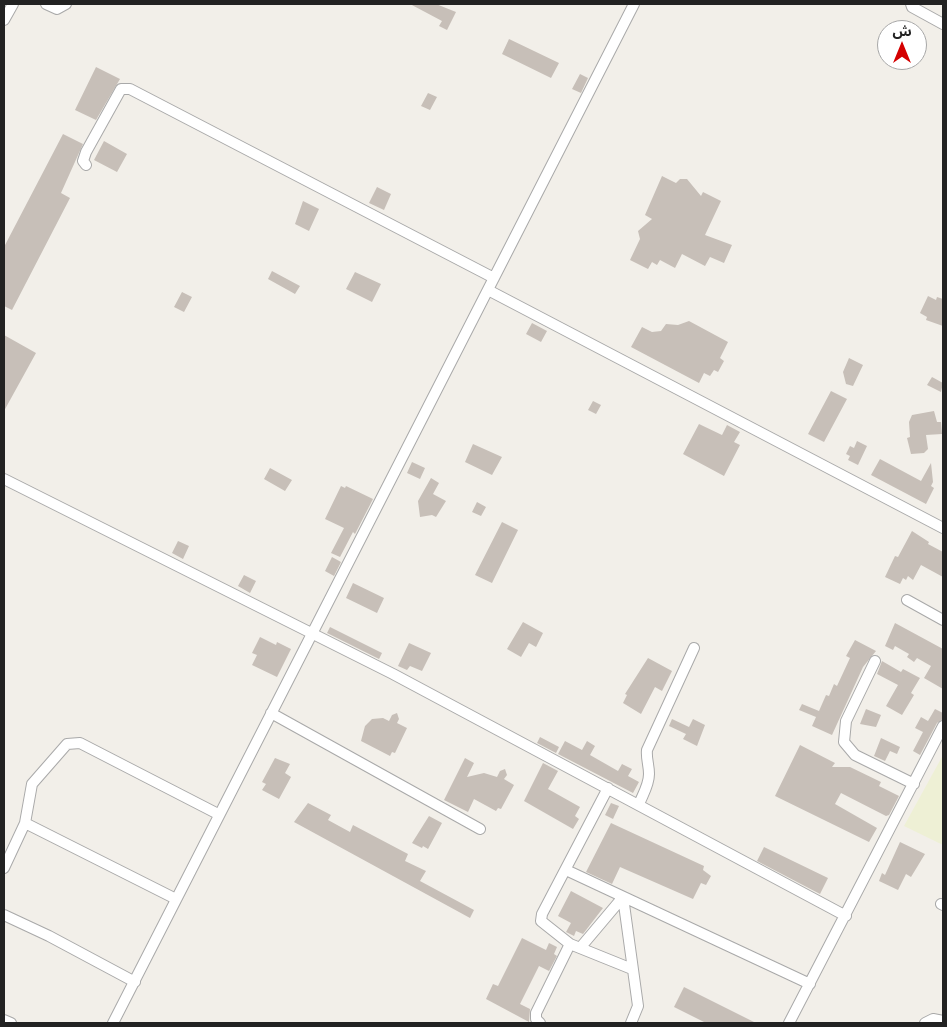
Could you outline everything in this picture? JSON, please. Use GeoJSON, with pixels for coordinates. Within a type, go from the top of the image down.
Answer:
{"type":"FeatureCollection","features":[{"type":"Feature","properties":{"kind":"street"},"geometry":{"type":"LineString","coordinates":[[4,20],[13,4]]}},
{"type":"Feature","properties":{"kind":"street"},"geometry":{"type":"LineString","coordinates":[[46,4],[57,9],[66,4]]}},
{"type":"Feature","properties":{"kind":"street"},"geometry":{"type":"LineString","coordinates":[[113,1023],[218,814],[634,4]]}},
{"type":"Feature","properties":{"kind":"street"},"geometry":{"type":"LineString","coordinates":[[911,4],[912,7],[943,24]]}},
{"type":"Feature","properties":{"kind":"street"},"geometry":{"type":"LineString","coordinates":[[86,165],[83,161],[86,152],[121,89],[130,89],[494,278]]}},
{"type":"Feature","properties":{"kind":"street"},"geometry":{"type":"LineString","coordinates":[[488,290],[943,528]]}},
{"type":"Feature","properties":{"kind":"street"},"geometry":{"type":"LineString","coordinates":[[4,479],[393,674],[846,916]]}},
{"type":"Feature","properties":{"kind":"street"},"geometry":{"type":"LineString","coordinates":[[907,600],[943,620]]}},
{"type":"Feature","properties":{"kind":"street"},"geometry":{"type":"LineString","coordinates":[[639,804],[648,783],[650,771],[646,760],[647,750],[694,648]]}},
{"type":"Feature","properties":{"kind":"street"},"geometry":{"type":"LineString","coordinates":[[875,661],[846,721],[844,742],[855,755],[914,784]]}},
{"type":"Feature","properties":{"kind":"street"},"geometry":{"type":"LineString","coordinates":[[271,713],[480,829]]}},
{"type":"Feature","properties":{"kind":"street"},"geometry":{"type":"LineString","coordinates":[[789,1023],[942,733]]}},
{"type":"Feature","properties":{"kind":"street"},"geometry":{"type":"LineString","coordinates":[[4,868],[25,824],[32,784],[36,777],[67,744],[75,742],[218,814]]}},
{"type":"Feature","properties":{"kind":"street"},"geometry":{"type":"LineString","coordinates":[[608,788],[541,918],[543,924],[570,944],[632,969]]}},
{"type":"Feature","properties":{"kind":"street"},"geometry":{"type":"LineString","coordinates":[[25,824],[176,899]]}},
{"type":"Feature","properties":{"kind":"street"},"geometry":{"type":"LineString","coordinates":[[566,870],[810,984]]}},
{"type":"Feature","properties":{"kind":"street"},"geometry":{"type":"LineString","coordinates":[[580,948],[623,897]]}},
{"type":"Feature","properties":{"kind":"street"},"geometry":{"type":"LineString","coordinates":[[623,897],[638,1006],[631,1023]]}},
{"type":"Feature","properties":{"kind":"street"},"geometry":{"type":"LineString","coordinates":[[4,915],[49,936],[135,982]]}},
{"type":"Feature","properties":{"kind":"street"},"geometry":{"type":"LineString","coordinates":[[540,1023],[536,1019],[536,1013],[570,944]]}},
{"type":"Feature","properties":{"kind":"street"},"geometry":{"type":"LineString","coordinates":[[925,1023],[933,1019],[943,1021]]}},
{"type":"Feature","properties":{"kind":"street"},"geometry":{"type":"LineString","coordinates":[[4,1020],[11,1023]]}},
{"type":"Feature","properties":{"kind":"green space"},"geometry":{"type":"Polygon","coordinates":[[[943,755],[943,845],[904,826],[943,755]]]}},
{"type":"Feature","properties":{"kind":"building"},"geometry":{"type":"Polygon","coordinates":[[[410,4],[436,4],[456,12],[447,30],[439,26],[442,21],[410,4]]]}},
{"type":"Feature","properties":{"kind":"building"},"geometry":{"type":"Polygon","coordinates":[[[509,39],[559,63],[551,78],[502,54],[509,39]]]}},
{"type":"Feature","properties":{"kind":"building"},"geometry":{"type":"Polygon","coordinates":[[[96,67],[120,79],[96,120],[75,110],[96,67]]]}},
{"type":"Feature","properties":{"kind":"building"},"geometry":{"type":"Polygon","coordinates":[[[580,74],[588,78],[581,93],[572,89],[580,74]]]}},
{"type":"Feature","properties":{"kind":"building"},"geometry":{"type":"Polygon","coordinates":[[[428,93],[437,97],[430,110],[421,106],[428,93]]]}},
{"type":"Feature","properties":{"kind":"building"},"geometry":{"type":"Polygon","coordinates":[[[63,134],[83,144],[61,193],[70,198],[12,310],[4,306],[4,247],[63,134]]]}},
{"type":"Feature","properties":{"kind":"building"},"geometry":{"type":"Polygon","coordinates":[[[104,141],[127,154],[117,172],[94,160],[104,141]]]}},
{"type":"Feature","properties":{"kind":"building"},"geometry":{"type":"Polygon","coordinates":[[[662,176],[676,183],[680,179],[687,179],[701,196],[703,192],[721,201],[705,235],[732,245],[724,263],[710,257],[705,266],[682,254],[675,268],[660,260],[657,265],[652,262],[648,269],[630,260],[640,239],[638,231],[652,219],[645,215],[662,176]]]}},
{"type":"Feature","properties":{"kind":"building"},"geometry":{"type":"Polygon","coordinates":[[[377,187],[391,194],[384,210],[369,203],[377,187]]]}},
{"type":"Feature","properties":{"kind":"building"},"geometry":{"type":"Polygon","coordinates":[[[303,201],[319,209],[309,231],[295,224],[303,201]]]}},
{"type":"Feature","properties":{"kind":"building"},"geometry":{"type":"Polygon","coordinates":[[[272,271],[300,286],[295,294],[268,279],[272,271]]]}},
{"type":"Feature","properties":{"kind":"building"},"geometry":{"type":"Polygon","coordinates":[[[355,272],[381,284],[372,302],[346,289],[355,272]]]}},
{"type":"Feature","properties":{"kind":"building"},"geometry":{"type":"Polygon","coordinates":[[[182,292],[192,297],[184,312],[174,307],[182,292]]]}},
{"type":"Feature","properties":{"kind":"building"},"geometry":{"type":"Polygon","coordinates":[[[928,296],[936,300],[937,297],[943,299],[943,326],[926,320],[927,317],[920,313],[928,296]]]}},
{"type":"Feature","properties":{"kind":"building"},"geometry":{"type":"Polygon","coordinates":[[[689,321],[728,342],[720,358],[724,361],[718,372],[714,370],[710,376],[704,373],[699,383],[631,347],[642,327],[652,332],[661,331],[666,324],[678,325],[689,321]]]}},
{"type":"Feature","properties":{"kind":"building"},"geometry":{"type":"Polygon","coordinates":[[[532,323],[547,331],[541,342],[526,334],[532,323]]]}},
{"type":"Feature","properties":{"kind":"building"},"geometry":{"type":"Polygon","coordinates":[[[4,335],[36,353],[4,411],[4,335]]]}},
{"type":"Feature","properties":{"kind":"building"},"geometry":{"type":"Polygon","coordinates":[[[849,358],[863,365],[853,386],[846,384],[843,372],[849,358]]]}},
{"type":"Feature","properties":{"kind":"building"},"geometry":{"type":"Polygon","coordinates":[[[932,377],[943,383],[941,392],[927,385],[932,377]]]}},
{"type":"Feature","properties":{"kind":"building"},"geometry":{"type":"Polygon","coordinates":[[[831,391],[847,399],[824,442],[808,434],[831,391]]]}},
{"type":"Feature","properties":{"kind":"building"},"geometry":{"type":"Polygon","coordinates":[[[593,401],[601,405],[596,414],[588,410],[593,401]]]}},
{"type":"Feature","properties":{"kind":"building"},"geometry":{"type":"Polygon","coordinates":[[[934,411],[937,422],[941,422],[942,434],[926,435],[928,449],[924,453],[911,454],[907,438],[910,437],[909,422],[912,415],[934,411]]]}},
{"type":"Feature","properties":{"kind":"building"},"geometry":{"type":"Polygon","coordinates":[[[699,424],[722,435],[727,425],[740,432],[734,442],[740,445],[724,476],[683,454],[699,424]]]}},
{"type":"Feature","properties":{"kind":"building"},"geometry":{"type":"Polygon","coordinates":[[[857,441],[867,446],[858,465],[848,460],[850,456],[846,454],[850,446],[854,448],[857,441]]]}},
{"type":"Feature","properties":{"kind":"building"},"geometry":{"type":"Polygon","coordinates":[[[473,444],[502,457],[492,475],[465,462],[473,444]]]}},
{"type":"Feature","properties":{"kind":"building"},"geometry":{"type":"Polygon","coordinates":[[[880,459],[921,481],[931,463],[933,482],[931,486],[934,488],[926,504],[871,475],[880,459]]]}},
{"type":"Feature","properties":{"kind":"building"},"geometry":{"type":"Polygon","coordinates":[[[412,462],[425,468],[420,479],[407,473],[412,462]]]}},
{"type":"Feature","properties":{"kind":"building"},"geometry":{"type":"Polygon","coordinates":[[[270,468],[292,480],[285,491],[264,479],[270,468]]]}},
{"type":"Feature","properties":{"kind":"building"},"geometry":{"type":"Polygon","coordinates":[[[431,478],[439,483],[433,494],[446,501],[436,517],[432,515],[420,517],[418,501],[431,478]]]}},
{"type":"Feature","properties":{"kind":"building"},"geometry":{"type":"Polygon","coordinates":[[[341,486],[345,488],[346,486],[373,499],[355,534],[353,532],[340,557],[331,553],[344,528],[325,519],[341,486]]]}},
{"type":"Feature","properties":{"kind":"building"},"geometry":{"type":"Polygon","coordinates":[[[477,502],[486,507],[481,516],[472,512],[477,502]]]}},
{"type":"Feature","properties":{"kind":"building"},"geometry":{"type":"Polygon","coordinates":[[[502,522],[518,530],[492,583],[475,575],[502,522]]]}},
{"type":"Feature","properties":{"kind":"building"},"geometry":{"type":"Polygon","coordinates":[[[912,531],[929,542],[928,544],[943,552],[943,577],[921,565],[913,580],[908,576],[906,580],[903,578],[900,584],[885,577],[895,556],[898,557],[912,531]]]}},
{"type":"Feature","properties":{"kind":"building"},"geometry":{"type":"Polygon","coordinates":[[[178,541],[189,546],[183,559],[172,553],[178,541]]]}},
{"type":"Feature","properties":{"kind":"building"},"geometry":{"type":"Polygon","coordinates":[[[332,557],[341,562],[334,576],[325,571],[332,557]]]}},
{"type":"Feature","properties":{"kind":"building"},"geometry":{"type":"Polygon","coordinates":[[[244,575],[256,581],[250,593],[238,586],[244,575]]]}},
{"type":"Feature","properties":{"kind":"building"},"geometry":{"type":"Polygon","coordinates":[[[353,583],[384,598],[377,613],[346,598],[353,583]]]}},
{"type":"Feature","properties":{"kind":"building"},"geometry":{"type":"Polygon","coordinates":[[[523,622],[543,633],[536,647],[529,643],[521,657],[507,649],[523,622]]]}},
{"type":"Feature","properties":{"kind":"building"},"geometry":{"type":"Polygon","coordinates":[[[895,623],[943,649],[943,689],[924,678],[931,666],[917,658],[914,662],[907,657],[909,654],[895,646],[893,650],[885,646],[895,623]]]}},
{"type":"Feature","properties":{"kind":"building"},"geometry":{"type":"Polygon","coordinates":[[[330,627],[382,653],[379,659],[327,633],[330,627]]]}},
{"type":"Feature","properties":{"kind":"building"},"geometry":{"type":"Polygon","coordinates":[[[260,637],[276,645],[277,642],[291,649],[277,677],[252,665],[257,655],[252,653],[260,637]]]}},
{"type":"Feature","properties":{"kind":"building"},"geometry":{"type":"Polygon","coordinates":[[[855,640],[876,651],[863,667],[832,735],[812,726],[816,717],[799,710],[802,704],[819,711],[826,695],[829,696],[834,684],[837,686],[850,658],[846,656],[855,640]]]}},
{"type":"Feature","properties":{"kind":"building"},"geometry":{"type":"Polygon","coordinates":[[[409,643],[431,653],[422,671],[410,666],[407,670],[398,666],[409,643]]]}},
{"type":"Feature","properties":{"kind":"building"},"geometry":{"type":"Polygon","coordinates":[[[648,658],[672,671],[662,691],[655,687],[641,714],[623,703],[627,695],[625,694],[648,658]]]}},
{"type":"Feature","properties":{"kind":"building"},"geometry":{"type":"Polygon","coordinates":[[[882,661],[901,672],[903,669],[920,678],[911,693],[914,695],[902,715],[886,706],[898,685],[877,674],[882,661]]]}},
{"type":"Feature","properties":{"kind":"building"},"geometry":{"type":"Polygon","coordinates":[[[866,709],[881,715],[876,727],[860,724],[866,709]]]}},
{"type":"Feature","properties":{"kind":"building"},"geometry":{"type":"Polygon","coordinates":[[[935,709],[943,713],[943,719],[937,723],[920,755],[913,751],[923,732],[915,728],[921,717],[928,721],[935,709]]]}},
{"type":"Feature","properties":{"kind":"building"},"geometry":{"type":"Polygon","coordinates":[[[397,713],[399,719],[397,723],[407,728],[395,753],[392,752],[390,756],[361,741],[365,726],[372,719],[383,718],[389,721],[392,715],[397,713]]]}},
{"type":"Feature","properties":{"kind":"building"},"geometry":{"type":"Polygon","coordinates":[[[672,719],[689,727],[693,719],[705,725],[697,746],[683,739],[686,734],[669,726],[672,719]]]}},
{"type":"Feature","properties":{"kind":"building"},"geometry":{"type":"Polygon","coordinates":[[[540,737],[559,747],[556,753],[537,743],[540,737]]]}},
{"type":"Feature","properties":{"kind":"building"},"geometry":{"type":"Polygon","coordinates":[[[881,738],[900,747],[897,754],[890,751],[885,761],[874,756],[881,738]]]}},
{"type":"Feature","properties":{"kind":"building"},"geometry":{"type":"Polygon","coordinates":[[[565,741],[582,750],[587,741],[595,746],[590,755],[618,771],[622,764],[632,769],[628,776],[639,782],[633,793],[558,754],[565,741]]]}},
{"type":"Feature","properties":{"kind":"building"},"geometry":{"type":"Polygon","coordinates":[[[800,745],[835,763],[832,767],[850,767],[881,782],[879,786],[899,796],[889,815],[886,816],[841,793],[835,804],[877,828],[869,842],[775,796],[800,745]]]}},
{"type":"Feature","properties":{"kind":"building"},"geometry":{"type":"Polygon","coordinates":[[[275,758],[290,764],[285,773],[291,777],[279,799],[262,790],[266,784],[262,782],[275,758]]]}},
{"type":"Feature","properties":{"kind":"building"},"geometry":{"type":"Polygon","coordinates":[[[465,758],[474,763],[467,777],[484,773],[497,777],[500,771],[505,769],[507,775],[504,779],[514,785],[501,809],[498,808],[496,811],[474,799],[468,812],[444,800],[465,758]]]}},
{"type":"Feature","properties":{"kind":"building"},"geometry":{"type":"Polygon","coordinates":[[[543,763],[558,771],[548,789],[580,807],[575,816],[579,819],[573,829],[524,801],[543,763]]]}},
{"type":"Feature","properties":{"kind":"building"},"geometry":{"type":"Polygon","coordinates":[[[308,803],[331,815],[328,820],[350,832],[353,825],[408,854],[405,861],[426,871],[420,881],[474,910],[470,918],[294,822],[308,803]]]}},
{"type":"Feature","properties":{"kind":"building"},"geometry":{"type":"Polygon","coordinates":[[[611,803],[619,806],[613,819],[605,815],[611,803]]]}},
{"type":"Feature","properties":{"kind":"building"},"geometry":{"type":"Polygon","coordinates":[[[429,816],[442,823],[428,849],[412,843],[429,816]]]}},
{"type":"Feature","properties":{"kind":"building"},"geometry":{"type":"Polygon","coordinates":[[[611,823],[704,866],[703,870],[711,876],[706,885],[701,883],[693,899],[620,867],[612,884],[586,872],[611,823]]]}},
{"type":"Feature","properties":{"kind":"building"},"geometry":{"type":"Polygon","coordinates":[[[900,842],[925,854],[911,877],[906,874],[898,890],[879,881],[882,873],[885,875],[900,842]]]}},
{"type":"Feature","properties":{"kind":"building"},"geometry":{"type":"Polygon","coordinates":[[[764,847],[828,878],[820,894],[757,861],[764,847]]]}},
{"type":"Feature","properties":{"kind":"building"},"geometry":{"type":"Polygon","coordinates":[[[571,891],[603,908],[583,934],[576,931],[574,936],[566,932],[571,923],[558,916],[571,891]]]}},
{"type":"Feature","properties":{"kind":"building"},"geometry":{"type":"Polygon","coordinates":[[[522,938],[546,950],[549,943],[557,947],[554,954],[557,956],[549,971],[539,966],[520,1004],[530,1009],[529,1022],[486,999],[493,984],[498,986],[522,938]]]}},
{"type":"Feature","properties":{"kind":"building"},"geometry":{"type":"Polygon","coordinates":[[[684,987],[756,1023],[706,1023],[674,1007],[684,987]]]}}]}
